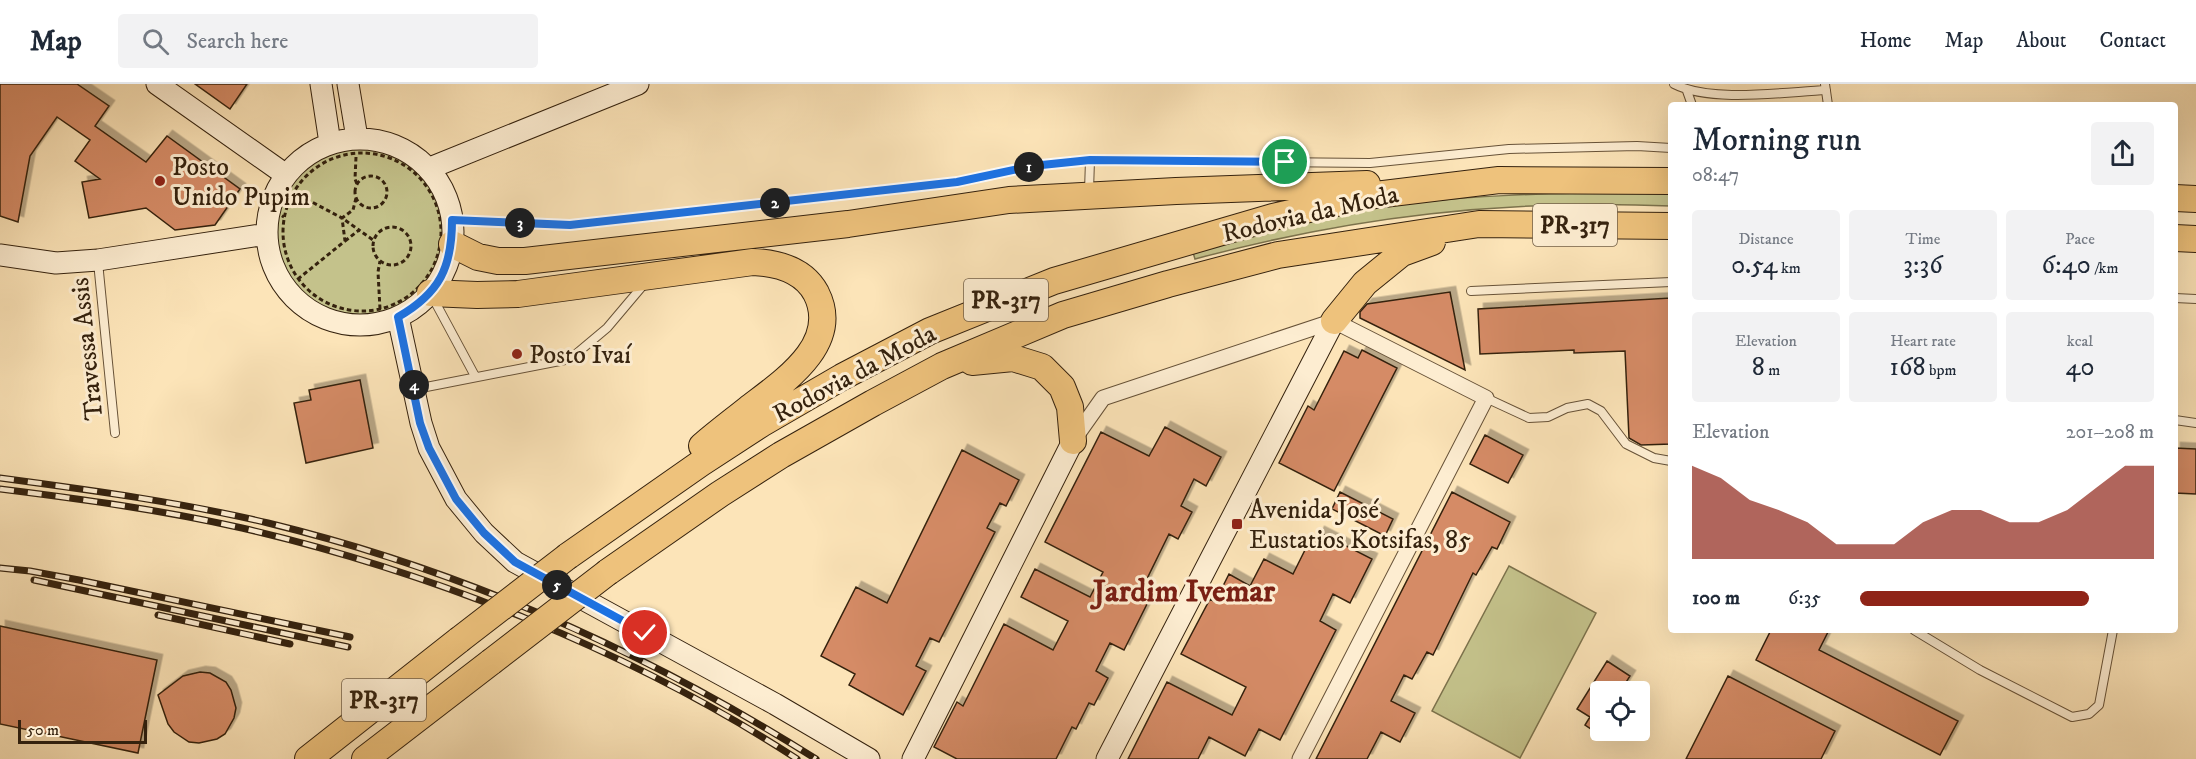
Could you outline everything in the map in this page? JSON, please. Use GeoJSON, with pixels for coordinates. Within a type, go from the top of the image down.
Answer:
{"type":"FeatureCollection","features":[{"type":"Feature","properties":{"kind":"highway"},"geometry":{"type":"LineString","coordinates":[[452,232],[478,257],[498,261],[525,261],[848,224],[1009,200],[1499,180]]}},
{"type":"Feature","properties":{"kind":"highway","name":"Rodovia da Moda"},"geometry":{"type":"LineString","coordinates":[[308,759],[604,529],[761,424],[842,377],[930,331],[1054,281],[1274,217],[1366,196],[1499,180],[1668,182]]}},
{"type":"Feature","properties":{"kind":"highway"},"geometry":{"type":"LineString","coordinates":[[2178,198],[2196,199]]}},
{"type":"Feature","properties":{"kind":"highway"},"geometry":{"type":"LineString","coordinates":[[1334,321],[1365,283],[1402,253],[1479,224]]}},
{"type":"Feature","properties":{"kind":"highway","name":"Rodovia da Moda"},"geometry":{"type":"LineString","coordinates":[[365,759],[608,572],[720,494],[781,455],[942,366],[1063,315],[1278,255],[1479,224],[1668,226]]}},
{"type":"Feature","properties":{"kind":"highway"},"geometry":{"type":"LineString","coordinates":[[2178,238],[2196,239]]}},
{"type":"Feature","properties":{"kind":"highway"},"geometry":{"type":"LineString","coordinates":[[430,293],[518,294],[753,262],[784,267],[800,276],[815,292],[821,307],[822,321],[820,334],[808,357],[796,370],[604,529]]}},
{"type":"Feature","properties":{"kind":"highway"},"geometry":{"type":"LineString","coordinates":[[942,366],[1013,358],[1042,367],[1062,387],[1070,407],[1073,441]]}},
{"type":"Feature","properties":{"kind":"street"},"geometry":{"type":"LineString","coordinates":[[157,84],[289,183]]}},
{"type":"Feature","properties":{"kind":"street"},"geometry":{"type":"LineString","coordinates":[[321,84],[330,143]]}},
{"type":"Feature","properties":{"kind":"street"},"geometry":{"type":"LineString","coordinates":[[348,84],[357,145]]}},
{"type":"Feature","properties":{"kind":"street"},"geometry":{"type":"LineString","coordinates":[[430,168],[638,84]]}},
{"type":"Feature","properties":{"kind":"street"},"geometry":{"type":"LineString","coordinates":[[378,140],[399,147],[430,168],[446,196],[452,232],[448,263],[441,279],[416,307],[389,313],[369,325],[339,322],[308,310],[288,290],[272,264],[267,234],[277,213],[276,191],[289,183],[306,155],[330,143],[357,145],[378,140]]}},
{"type":"Feature","properties":{"kind":"street"},"geometry":{"type":"LineString","coordinates":[[0,255],[56,263],[98,260],[267,234]]}},
{"type":"Feature","properties":{"kind":"street"},"geometry":{"type":"LineString","coordinates":[[389,313],[415,389],[420,423],[429,448],[456,499],[484,533],[515,562],[775,704],[869,759]]}},
{"type":"Feature","properties":{"kind":"street"},"geometry":{"type":"LineString","coordinates":[[1107,759],[1334,321]]}},
{"type":"Feature","properties":{"kind":"street"},"geometry":{"type":"LineString","coordinates":[[913,759],[1073,441],[1104,398],[1334,321],[1486,398],[1300,759]]}},
{"type":"Feature","properties":{"kind":"lane"},"geometry":{"type":"LineString","coordinates":[[1674,84],[1687,91],[1711,94],[1826,87],[1828,102]]}},
{"type":"Feature","properties":{"kind":"lane"},"geometry":{"type":"LineString","coordinates":[[1687,91],[1691,102]]}},
{"type":"Feature","properties":{"kind":"lane"},"geometry":{"type":"LineString","coordinates":[[452,232],[570,225],[957,182],[1032,166],[1090,160],[1370,163],[1509,149],[1637,146],[1668,148]]}},
{"type":"Feature","properties":{"kind":"lane"},"geometry":{"type":"LineString","coordinates":[[1089,195],[1090,160]]}},
{"type":"Feature","properties":{"kind":"lane","name":"Travessa Assis"},"geometry":{"type":"LineString","coordinates":[[98,260],[115,433]]}},
{"type":"Feature","properties":{"kind":"lane"},"geometry":{"type":"LineString","coordinates":[[415,389],[570,359],[607,328],[650,277]]}},
{"type":"Feature","properties":{"kind":"lane"},"geometry":{"type":"LineString","coordinates":[[1471,291],[1668,282]]}},
{"type":"Feature","properties":{"kind":"lane"},"geometry":{"type":"LineString","coordinates":[[430,293],[475,376]]}},
{"type":"Feature","properties":{"kind":"lane"},"geometry":{"type":"LineString","coordinates":[[2178,298],[2196,299]]}},
{"type":"Feature","properties":{"kind":"lane"},"geometry":{"type":"LineString","coordinates":[[1486,398],[1529,418],[1548,417],[1567,408],[1588,404],[1601,411],[1626,444],[1654,458],[1668,460]]}},
{"type":"Feature","properties":{"kind":"lane"},"geometry":{"type":"LineString","coordinates":[[2178,420],[2196,423]]}},
{"type":"Feature","properties":{"kind":"lane"},"geometry":{"type":"LineString","coordinates":[[1919,633],[1980,670],[2072,717],[2089,714],[2099,705],[2112,633]]}},
{"type":"Feature","properties":{"kind":"path"},"geometry":{"type":"LineString","coordinates":[[357,145],[319,164],[304,177],[289,183],[277,213],[288,260],[298,279],[314,295],[334,306],[357,311],[389,313]]}},
{"type":"Feature","properties":{"kind":"path"},"geometry":{"type":"LineString","coordinates":[[342,218],[353,210],[356,197],[357,145]]}},
{"type":"Feature","properties":{"kind":"path"},"geometry":{"type":"LineString","coordinates":[[357,145],[400,162],[418,176],[431,194],[439,215],[441,237],[436,259],[428,277],[389,313]]}},
{"type":"Feature","properties":{"kind":"path"},"geometry":{"type":"LineString","coordinates":[[356,197],[363,206],[374,208],[383,203],[387,193],[384,183],[375,177],[365,177],[357,184]]}},
{"type":"Feature","properties":{"kind":"path"},"geometry":{"type":"LineString","coordinates":[[289,183],[374,240]]}},
{"type":"Feature","properties":{"kind":"path"},"geometry":{"type":"LineString","coordinates":[[342,218],[345,240]]}},
{"type":"Feature","properties":{"kind":"path"},"geometry":{"type":"LineString","coordinates":[[393,227],[405,232],[411,244],[408,256],[398,264],[392,265],[380,261],[373,252],[374,240],[381,230],[393,227]]}},
{"type":"Feature","properties":{"kind":"path"},"geometry":{"type":"LineString","coordinates":[[298,279],[359,230]]}},
{"type":"Feature","properties":{"kind":"path"},"geometry":{"type":"LineString","coordinates":[[380,261],[378,272],[389,313]]}},
{"type":"Feature","properties":{"kind":"shaded area"},"geometry":{"type":"Polygon","coordinates":[[[360,139],[395,146],[426,166],[446,197],[453,232],[446,267],[426,298],[395,318],[360,325],[325,318],[294,298],[274,267],[267,232],[274,197],[294,166],[325,146],[360,139]]]}},
{"type":"Feature","properties":{"kind":"shaded area"},"geometry":{"type":"Polygon","coordinates":[[[1572,193],[1668,193],[1668,206],[1550,205],[1490,208],[1372,221],[1255,244],[1195,259],[1192,249],[1367,209],[1435,201],[1572,193]]]}},
{"type":"Feature","properties":{"kind":"shaded area"},"geometry":{"type":"Polygon","coordinates":[[[1509,566],[1596,613],[1520,758],[1432,711],[1509,566]]]}},
{"type":"Feature","properties":{"kind":"building"},"geometry":{"type":"Polygon","coordinates":[[[0,84],[77,84],[109,106],[95,126],[146,162],[167,136],[240,189],[215,225],[175,230],[146,208],[89,218],[82,182],[100,179],[75,161],[90,140],[57,117],[30,156],[18,222],[0,216],[0,84]]]}},
{"type":"Feature","properties":{"kind":"building"},"geometry":{"type":"Polygon","coordinates":[[[195,84],[247,84],[230,109],[195,84]]]}},
{"type":"Feature","properties":{"kind":"building"},"geometry":{"type":"Polygon","coordinates":[[[1450,292],[1465,370],[1360,318],[1360,312],[1367,304],[1450,292]]]}},
{"type":"Feature","properties":{"kind":"building"},"geometry":{"type":"Polygon","coordinates":[[[1668,298],[1668,444],[1641,445],[1629,438],[1625,351],[1574,353],[1574,350],[1480,354],[1478,309],[1668,298]]]}},
{"type":"Feature","properties":{"kind":"building"},"geometry":{"type":"Polygon","coordinates":[[[1362,350],[1397,368],[1334,491],[1279,463],[1308,406],[1314,410],[1344,351],[1358,358],[1362,350]]]}},
{"type":"Feature","properties":{"kind":"building"},"geometry":{"type":"Polygon","coordinates":[[[360,380],[373,448],[306,463],[294,403],[311,400],[309,390],[360,380]]]}},
{"type":"Feature","properties":{"kind":"building"},"geometry":{"type":"Polygon","coordinates":[[[1165,427],[1221,457],[1206,486],[1194,479],[1181,506],[1192,512],[1178,539],[1169,534],[1142,589],[1152,594],[1124,650],[1110,643],[1096,671],[1108,678],[1094,705],[1089,703],[1076,729],[1072,727],[1056,759],[957,759],[934,747],[957,702],[963,706],[1004,624],[1053,650],[1068,621],[1021,597],[1035,569],[1090,597],[1103,572],[1045,542],[1101,432],[1149,456],[1165,427]]]}},
{"type":"Feature","properties":{"kind":"building"},"geometry":{"type":"Polygon","coordinates":[[[1485,435],[1523,455],[1508,483],[1470,464],[1485,435]]]}},
{"type":"Feature","properties":{"kind":"building"},"geometry":{"type":"Polygon","coordinates":[[[2178,448],[2196,449],[2196,494],[2178,493],[2178,448]]]}},
{"type":"Feature","properties":{"kind":"building"},"geometry":{"type":"Polygon","coordinates":[[[962,450],[1019,480],[1006,506],[1000,503],[987,528],[995,532],[939,642],[930,638],[916,666],[926,671],[903,715],[849,685],[855,674],[821,656],[856,587],[887,603],[962,450]]]}},
{"type":"Feature","properties":{"kind":"building"},"geometry":{"type":"Polygon","coordinates":[[[1340,492],[1393,519],[1385,536],[1332,509],[1340,492]]]}},
{"type":"Feature","properties":{"kind":"building"},"geometry":{"type":"Polygon","coordinates":[[[1452,492],[1510,522],[1497,549],[1492,547],[1476,575],[1473,573],[1433,655],[1427,652],[1412,679],[1404,675],[1391,701],[1415,713],[1400,742],[1381,732],[1367,759],[1316,759],[1452,492]]]}},
{"type":"Feature","properties":{"kind":"building"},"geometry":{"type":"Polygon","coordinates":[[[1319,532],[1372,559],[1350,603],[1333,594],[1320,621],[1336,630],[1280,740],[1259,729],[1245,756],[1209,737],[1198,759],[1128,759],[1167,682],[1232,715],[1246,687],[1181,654],[1210,599],[1215,602],[1229,574],[1250,586],[1264,559],[1293,574],[1307,546],[1311,548],[1319,532]]]}},
{"type":"Feature","properties":{"kind":"building"},"geometry":{"type":"Polygon","coordinates":[[[0,626],[157,660],[138,753],[0,724],[0,626]]]}},
{"type":"Feature","properties":{"kind":"building"},"geometry":{"type":"Polygon","coordinates":[[[1770,633],[1828,633],[1819,650],[1958,721],[1940,755],[1756,660],[1770,633]]]}},
{"type":"Feature","properties":{"kind":"building"},"geometry":{"type":"Polygon","coordinates":[[[1607,661],[1630,676],[1627,681],[1594,681],[1607,661]]]}},
{"type":"Feature","properties":{"kind":"building"},"geometry":{"type":"Polygon","coordinates":[[[200,672],[210,673],[226,682],[236,708],[234,718],[225,734],[217,739],[199,743],[189,742],[174,732],[168,724],[158,695],[183,676],[200,672]]]}},
{"type":"Feature","properties":{"kind":"building"},"geometry":{"type":"Polygon","coordinates":[[[1728,676],[1835,731],[1821,759],[1686,759],[1728,676]]]}},
{"type":"Feature","properties":{"kind":"building"},"geometry":{"type":"Polygon","coordinates":[[[1590,688],[1590,717],[1577,709],[1590,688]]]}},
{"type":"Feature","properties":{"kind":"building"},"geometry":{"type":"Polygon","coordinates":[[[1590,717],[1590,728],[1585,725],[1590,717]]]}},
{"type":"Feature","properties":{"kind":"railway"},"geometry":{"type":"LineString","coordinates":[[0,478],[202,509],[340,542],[412,565],[482,590],[620,650],[752,720],[816,759]]}},
{"type":"Feature","properties":{"kind":"railway"},"geometry":{"type":"LineString","coordinates":[[0,489],[121,506],[242,528],[314,546],[458,592],[600,650],[734,720],[797,759]]}},
{"type":"Feature","properties":{"kind":"railway"},"geometry":{"type":"LineString","coordinates":[[0,568],[79,580],[350,637]]}},
{"type":"Feature","properties":{"kind":"railway"},"geometry":{"type":"LineString","coordinates":[[34,580],[348,647]]}},
{"type":"Feature","properties":{"kind":"railway"},"geometry":{"type":"LineString","coordinates":[[158,615],[290,644]]}},
{"type":"Feature","properties":{"kind":"place","name":"Posto Unido Pupim"},"geometry":{"type":"Point","coordinates":[160,181]}},
{"type":"Feature","properties":{"kind":"place","name":"Posto Ivaí"},"geometry":{"type":"Point","coordinates":[517,354]}},
{"type":"Feature","properties":{"kind":"place","name":"Avenida José Eustatios Kotsifas, 85"},"geometry":{"type":"Point","coordinates":[1237,524]}},
{"type":"Feature","properties":{"kind":"district","name":"Jardim Ivemar"},"geometry":{"type":"Point","coordinates":[1184,590]}},
{"type":"Feature","properties":{"kind":"route"},"geometry":{"type":"LineString","coordinates":[[645,633],[515,562],[484,533],[456,499],[429,448],[420,423],[415,389],[398,317],[416,307],[441,279],[448,263],[452,244],[452,220],[570,225],[957,182],[1032,166],[1090,160],[1285,162]]}}]}
